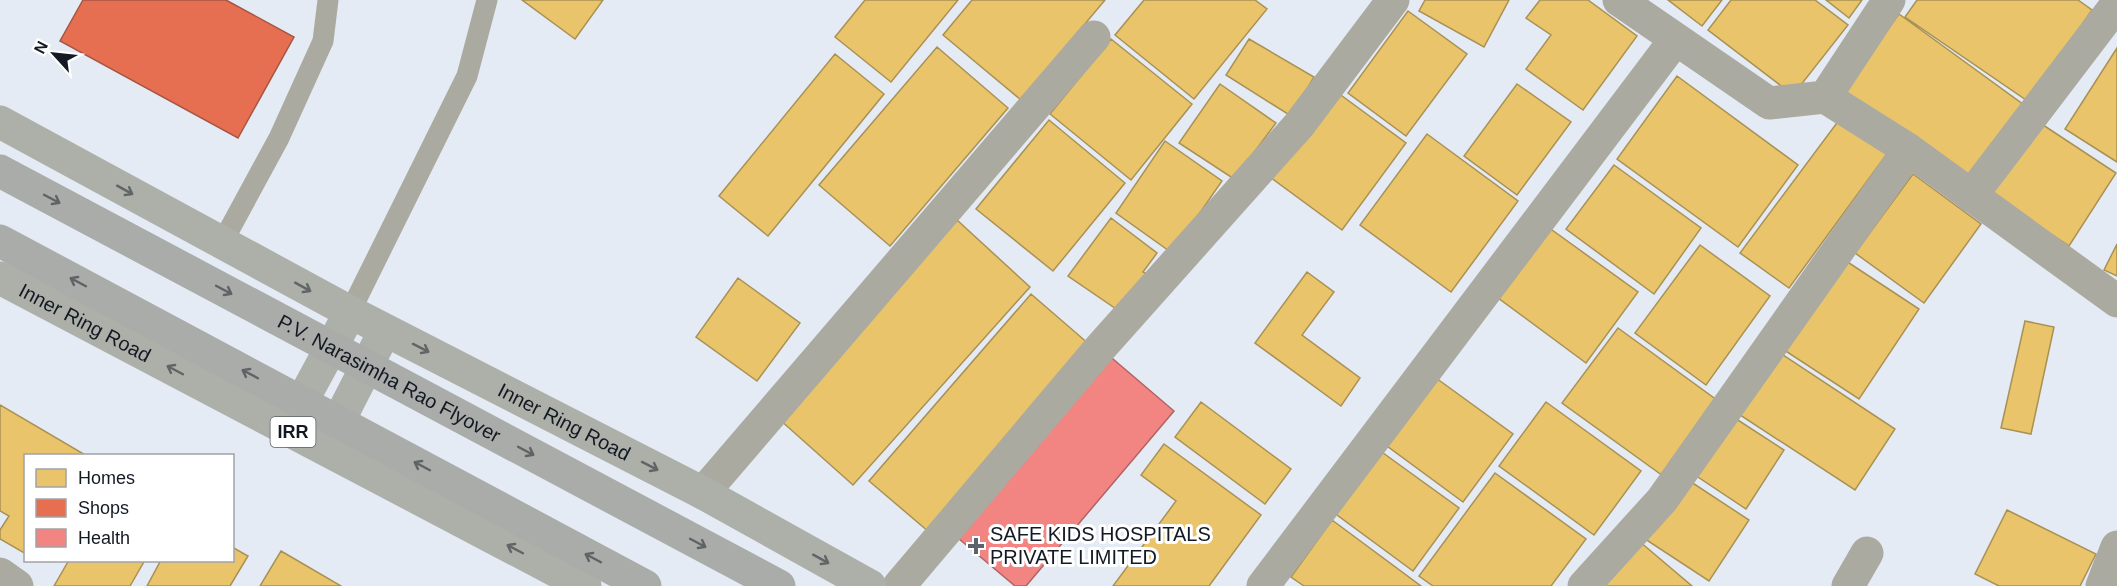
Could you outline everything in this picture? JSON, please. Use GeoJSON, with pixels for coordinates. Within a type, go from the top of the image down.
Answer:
{"type":"FeatureCollection","features":[{"type":"Feature","properties":{"kind":"highway","name":"P.V. Narasimha Rao Flyover"},"geometry":{"type":"LineString","coordinates":[[0,171],[779,586]]}},
{"type":"Feature","properties":{"kind":"highway"},"geometry":{"type":"LineString","coordinates":[[0,241],[645,586]]}},
{"type":"Feature","properties":{"kind":"main road","name":"Inner Ring Road"},"geometry":{"type":"LineString","coordinates":[[0,122],[350,312],[703,493],[870,586]]}},
{"type":"Feature","properties":{"kind":"main road","name":"Inner Ring Road"},"geometry":{"type":"LineString","coordinates":[[0,278],[585,586]]}},
{"type":"Feature","properties":{"kind":"main road"},"geometry":{"type":"LineString","coordinates":[[287,429],[350,312]]}},
{"type":"Feature","properties":{"kind":"main road"},"geometry":{"type":"LineString","coordinates":[[324,449],[385,330]]}},
{"type":"Feature","properties":{"kind":"street"},"geometry":{"type":"LineString","coordinates":[[899,586],[1101,347],[1299,125],[1393,0]]}},
{"type":"Feature","properties":{"kind":"street"},"geometry":{"type":"LineString","coordinates":[[1619,0],[1769,103],[1825,97],[1909,150],[2117,301]]}},
{"type":"Feature","properties":{"kind":"street"},"geometry":{"type":"LineString","coordinates":[[1825,97],[1889,0]]}},
{"type":"Feature","properties":{"kind":"street"},"geometry":{"type":"LineString","coordinates":[[1971,196],[2117,4]]}},
{"type":"Feature","properties":{"kind":"street"},"geometry":{"type":"LineString","coordinates":[[703,493],[1094,37]]}},
{"type":"Feature","properties":{"kind":"street"},"geometry":{"type":"LineString","coordinates":[[1263,586],[1675,40]]}},
{"type":"Feature","properties":{"kind":"street"},"geometry":{"type":"LineString","coordinates":[[1584,586],[1662,500],[1909,150]]}},
{"type":"Feature","properties":{"kind":"street"},"geometry":{"type":"LineString","coordinates":[[2103,586],[2117,547]]}},
{"type":"Feature","properties":{"kind":"street"},"geometry":{"type":"LineString","coordinates":[[1848,586],[1867,552]]}},
{"type":"Feature","properties":{"kind":"street"},"geometry":{"type":"LineString","coordinates":[[0,574],[17,586]]}},
{"type":"Feature","properties":{"kind":"lane"},"geometry":{"type":"LineString","coordinates":[[222,243],[279,138],[323,41],[328,0]]}},
{"type":"Feature","properties":{"kind":"lane"},"geometry":{"type":"LineString","coordinates":[[350,312],[466,76],[487,0]]}},
{"type":"Feature","properties":{"kind":"building: Homes"},"geometry":{"type":"Polygon","coordinates":[[[522,0],[603,0],[575,39],[522,0]]]}},
{"type":"Feature","properties":{"kind":"building: Homes"},"geometry":{"type":"Polygon","coordinates":[[[865,0],[958,0],[891,82],[835,37],[865,0]]]}},
{"type":"Feature","properties":{"kind":"building: Homes"},"geometry":{"type":"Polygon","coordinates":[[[972,0],[1105,0],[1021,100],[943,35],[972,0]]]}},
{"type":"Feature","properties":{"kind":"building: Homes"},"geometry":{"type":"Polygon","coordinates":[[[1144,0],[1255,0],[1267,9],[1194,99],[1115,35],[1144,0]]]}},
{"type":"Feature","properties":{"kind":"building: Homes"},"geometry":{"type":"Polygon","coordinates":[[[1425,0],[1509,0],[1484,47],[1419,11],[1425,0]]]}},
{"type":"Feature","properties":{"kind":"building: Homes"},"geometry":{"type":"Polygon","coordinates":[[[1540,0],[1588,0],[1637,36],[1583,110],[1526,69],[1551,35],[1526,18],[1540,0]]]}},
{"type":"Feature","properties":{"kind":"building: Homes"},"geometry":{"type":"Polygon","coordinates":[[[1668,0],[1722,0],[1702,26],[1668,0]]]}},
{"type":"Feature","properties":{"kind":"building: Homes"},"geometry":{"type":"Polygon","coordinates":[[[1731,0],[1815,0],[1848,25],[1793,95],[1708,30],[1731,0]]]}},
{"type":"Feature","properties":{"kind":"building: Homes"},"geometry":{"type":"Polygon","coordinates":[[[1826,0],[1862,0],[1849,18],[1826,0]]]}},
{"type":"Feature","properties":{"kind":"building: Homes"},"geometry":{"type":"Polygon","coordinates":[[[1917,0],[2078,0],[2092,10],[2029,102],[1905,17],[1917,0]]]}},
{"type":"Feature","properties":{"kind":"building: Homes"},"geometry":{"type":"Polygon","coordinates":[[[1408,11],[1467,54],[1406,136],[1348,93],[1408,11]]]}},
{"type":"Feature","properties":{"kind":"building: Homes"},"geometry":{"type":"Polygon","coordinates":[[[1899,14],[2024,105],[1968,181],[1844,90],[1899,14]]]}},
{"type":"Feature","properties":{"kind":"building: Homes"},"geometry":{"type":"Polygon","coordinates":[[[1111,39],[1192,104],[1131,180],[1050,114],[1111,39]]]}},
{"type":"Feature","properties":{"kind":"building: Homes"},"geometry":{"type":"Polygon","coordinates":[[[1249,39],[1314,77],[1291,116],[1226,75],[1249,39]]]}},
{"type":"Feature","properties":{"kind":"building: Homes"},"geometry":{"type":"Polygon","coordinates":[[[937,47],[1008,108],[890,246],[819,185],[937,47]]]}},
{"type":"Feature","properties":{"kind":"building: Homes"},"geometry":{"type":"Polygon","coordinates":[[[2117,48],[2117,162],[2065,129],[2117,48]]]}},
{"type":"Feature","properties":{"kind":"building: Homes"},"geometry":{"type":"Polygon","coordinates":[[[835,54],[884,94],[768,236],[719,196],[835,54]]]}},
{"type":"Feature","properties":{"kind":"building: Homes"},"geometry":{"type":"Polygon","coordinates":[[[1677,76],[1798,165],[1738,247],[1617,159],[1677,76]]]}},
{"type":"Feature","properties":{"kind":"building: Homes"},"geometry":{"type":"Polygon","coordinates":[[[1220,84],[1276,123],[1234,179],[1179,143],[1220,84]]]}},
{"type":"Feature","properties":{"kind":"building: Homes"},"geometry":{"type":"Polygon","coordinates":[[[1517,84],[1571,122],[1517,195],[1464,156],[1517,84]]]}},
{"type":"Feature","properties":{"kind":"building: Homes"},"geometry":{"type":"Polygon","coordinates":[[[1334,90],[1406,143],[1342,230],[1270,177],[1334,90]]]}},
{"type":"Feature","properties":{"kind":"building: Homes"},"geometry":{"type":"Polygon","coordinates":[[[1845,112],[1892,147],[1789,288],[1740,253],[1845,112]]]}},
{"type":"Feature","properties":{"kind":"building: Homes"},"geometry":{"type":"Polygon","coordinates":[[[1049,120],[1125,183],[1053,271],[976,209],[1049,120]]]}},
{"type":"Feature","properties":{"kind":"building: Homes"},"geometry":{"type":"Polygon","coordinates":[[[2037,121],[2116,173],[2069,246],[1989,194],[2037,121]]]}},
{"type":"Feature","properties":{"kind":"building: Homes"},"geometry":{"type":"Polygon","coordinates":[[[1427,134],[1518,201],[1451,292],[1360,225],[1427,134]]]}},
{"type":"Feature","properties":{"kind":"building: Homes"},"geometry":{"type":"Polygon","coordinates":[[[1165,141],[1222,181],[1172,253],[1116,213],[1165,141]]]}},
{"type":"Feature","properties":{"kind":"building: Homes"},"geometry":{"type":"Polygon","coordinates":[[[1614,165],[1701,228],[1654,294],[1566,229],[1614,165]]]}},
{"type":"Feature","properties":{"kind":"building: Homes"},"geometry":{"type":"Polygon","coordinates":[[[1913,174],[1981,224],[1924,303],[1855,253],[1913,174]]]}},
{"type":"Feature","properties":{"kind":"building: Homes"},"geometry":{"type":"Polygon","coordinates":[[[1111,218],[1157,253],[1143,272],[1151,276],[1125,315],[1068,276],[1111,218]]]}},
{"type":"Feature","properties":{"kind":"building: Homes"},"geometry":{"type":"Polygon","coordinates":[[[957,220],[1030,287],[853,485],[779,419],[957,220]]]}},
{"type":"Feature","properties":{"kind":"building: Homes"},"geometry":{"type":"Polygon","coordinates":[[[1541,222],[1638,292],[1586,363],[1490,292],[1541,222]]]}},
{"type":"Feature","properties":{"kind":"building: Homes"},"geometry":{"type":"Polygon","coordinates":[[[2117,244],[2117,276],[2104,270],[2117,244]]]}},
{"type":"Feature","properties":{"kind":"building: Homes"},"geometry":{"type":"Polygon","coordinates":[[[1700,245],[1770,296],[1706,385],[1635,333],[1700,245]]]}},
{"type":"Feature","properties":{"kind":"building: Homes"},"geometry":{"type":"Polygon","coordinates":[[[1840,257],[1919,309],[1859,399],[1781,348],[1840,257]]]}},
{"type":"Feature","properties":{"kind":"building: Homes"},"geometry":{"type":"Polygon","coordinates":[[[1307,272],[1334,292],[1302,335],[1360,378],[1341,406],[1255,343],[1307,272]]]}},
{"type":"Feature","properties":{"kind":"building: Homes"},"geometry":{"type":"Polygon","coordinates":[[[738,278],[800,323],[757,381],[696,337],[738,278]]]}},
{"type":"Feature","properties":{"kind":"building: Homes"},"geometry":{"type":"Polygon","coordinates":[[[1031,294],[1090,345],[929,532],[869,481],[1031,294]]]}},
{"type":"Feature","properties":{"kind":"building: Homes"},"geometry":{"type":"Polygon","coordinates":[[[2025,321],[2054,327],[2031,434],[2001,428],[2025,321]]]}},
{"type":"Feature","properties":{"kind":"building: Homes"},"geometry":{"type":"Polygon","coordinates":[[[1618,328],[1725,406],[1670,481],[1562,403],[1618,328]]]}},
{"type":"Feature","properties":{"kind":"building: Homes"},"geometry":{"type":"Polygon","coordinates":[[[1774,349],[1895,429],[1855,490],[1734,411],[1774,349]]]}},
{"type":"Feature","properties":{"kind":"building: Homes"},"geometry":{"type":"Polygon","coordinates":[[[1436,378],[1513,434],[1463,502],[1387,446],[1436,378]]]}},
{"type":"Feature","properties":{"kind":"building: Homes"},"geometry":{"type":"Polygon","coordinates":[[[1201,402],[1291,469],[1265,504],[1175,437],[1201,402]]]}},
{"type":"Feature","properties":{"kind":"building: Homes"},"geometry":{"type":"Polygon","coordinates":[[[1546,402],[1641,471],[1594,535],[1499,466],[1546,402]]]}},
{"type":"Feature","properties":{"kind":"building: Homes"},"geometry":{"type":"Polygon","coordinates":[[[0,405],[84,454],[24,454],[24,553],[0,539],[0,530],[9,516],[0,511],[0,405]]]}},
{"type":"Feature","properties":{"kind":"building: Homes"},"geometry":{"type":"Polygon","coordinates":[[[1727,413],[1784,450],[1746,509],[1689,471],[1727,413]]]}},
{"type":"Feature","properties":{"kind":"building: Homes"},"geometry":{"type":"Polygon","coordinates":[[[1164,444],[1261,515],[1209,586],[1113,586],[1176,501],[1141,475],[1164,444]]]}},
{"type":"Feature","properties":{"kind":"building: Homes"},"geometry":{"type":"Polygon","coordinates":[[[1379,450],[1459,508],[1413,571],[1333,512],[1379,450]]]}},
{"type":"Feature","properties":{"kind":"building: Homes"},"geometry":{"type":"Polygon","coordinates":[[[1495,473],[1586,539],[1551,586],[1433,586],[1419,576],[1495,473]]]}},
{"type":"Feature","properties":{"kind":"building: Homes"},"geometry":{"type":"Polygon","coordinates":[[[1682,476],[1749,520],[1709,581],[1642,537],[1682,476]]]}},
{"type":"Feature","properties":{"kind":"building: Homes"},"geometry":{"type":"Polygon","coordinates":[[[2007,510],[2096,554],[2080,586],[1999,586],[1975,574],[2007,510]]]}},
{"type":"Feature","properties":{"kind":"building: Homes"},"geometry":{"type":"Polygon","coordinates":[[[1332,520],[1421,586],[1304,586],[1291,577],[1332,520]]]}},
{"type":"Feature","properties":{"kind":"building: Homes"},"geometry":{"type":"Polygon","coordinates":[[[1639,541],[1692,586],[1603,586],[1639,541]]]}},
{"type":"Feature","properties":{"kind":"building: Homes"},"geometry":{"type":"Polygon","coordinates":[[[234,548],[248,556],[230,586],[147,586],[160,562],[234,562],[234,548]]]}},
{"type":"Feature","properties":{"kind":"building: Homes"},"geometry":{"type":"Polygon","coordinates":[[[281,551],[341,586],[260,586],[281,551]]]}},
{"type":"Feature","properties":{"kind":"building: Homes"},"geometry":{"type":"Polygon","coordinates":[[[68,562],[144,562],[130,586],[54,586],[68,562]]]}},
{"type":"Feature","properties":{"kind":"building: Shops"},"geometry":{"type":"Polygon","coordinates":[[[83,0],[226,0],[294,37],[238,138],[60,41],[83,0]]]}},
{"type":"Feature","properties":{"kind":"building: Health"},"geometry":{"type":"Polygon","coordinates":[[[1106,353],[1174,411],[1026,586],[1015,586],[952,533],[1106,353]]]}},
{"type":"Feature","properties":{"kind":"place","name":"SAFE KIDS HOSPITALS PRIVATE LIMITED"},"geometry":{"type":"Point","coordinates":[976,546]}}]}
